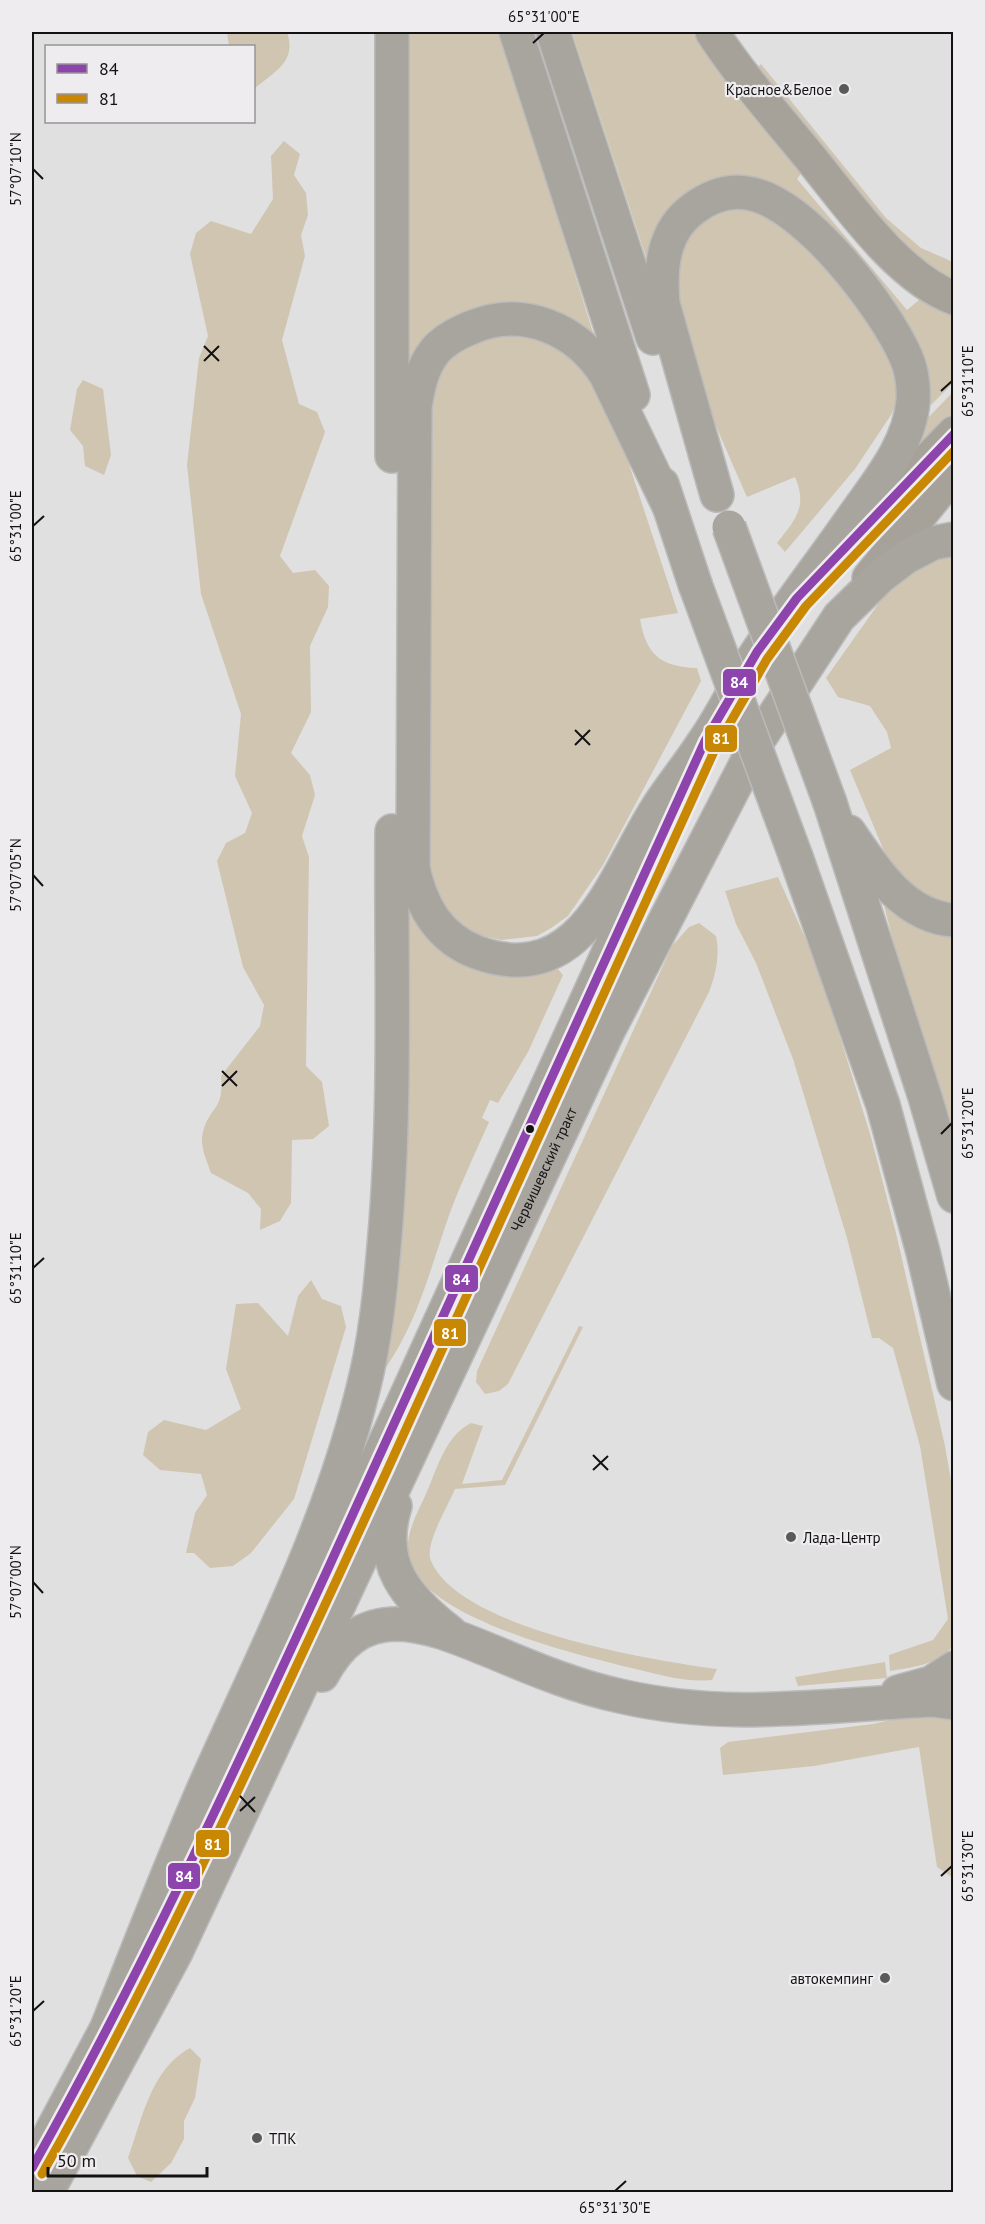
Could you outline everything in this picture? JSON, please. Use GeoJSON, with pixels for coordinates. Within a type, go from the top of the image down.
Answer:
{"type":"FeatureCollection","features":[{"type":"Feature","properties":{"kind":"highway"},"geometry":{"type":"LineString","coordinates":[[32,2168],[105,2033],[158,1895],[282,1621],[320,1528],[356,1416],[374,1325],[387,1204],[391,1090],[392,32]]}},
{"type":"Feature","properties":{"kind":"highway"},"geometry":{"type":"LineString","coordinates":[[516,32],[695,584],[796,857],[883,1105],[923,1252],[954,1384]]}},
{"type":"Feature","properties":{"kind":"highway"},"geometry":{"type":"LineString","coordinates":[[553,32],[653,338],[717,495],[830,803],[954,1196]]}},
{"type":"Feature","properties":{"kind":"highway"},"geometry":{"type":"LineString","coordinates":[[669,506],[622,402],[606,375],[596,359],[566,333],[528,320],[493,321],[468,329],[446,341],[426,365],[419,384],[415,407],[412,848],[417,886],[435,923],[462,946],[505,959],[542,956],[571,940],[598,912],[612,892],[657,808],[705,741],[757,652],[797,598],[897,451],[906,432],[912,410],[913,381],[906,357],[891,331],[825,242],[786,211],[767,199],[749,193],[731,192],[715,196],[688,212],[676,225],[668,241],[661,279],[663,304],[717,495]]}},
{"type":"Feature","properties":{"kind":"highway","name":"Червишевский тракт"},"geometry":{"type":"LineString","coordinates":[[86,2124],[175,1954],[415,1438],[607,1033],[726,802],[788,691],[839,618],[881,576],[906,557],[933,543],[954,539]]}},
{"type":"Feature","properties":{"kind":"highway","name":"Червишевский тракт"},"geometry":{"type":"LineString","coordinates":[[105,2033],[224,1791],[387,1443],[705,741]]}},
{"type":"Feature","properties":{"kind":"highway"},"geometry":{"type":"LineString","coordinates":[[830,803],[891,888],[924,912],[954,920]]}},
{"type":"Feature","properties":{"kind":"highway"},"geometry":{"type":"LineString","coordinates":[[415,1438],[392,1516],[390,1554],[394,1568],[409,1594],[457,1638]]}},
{"type":"Feature","properties":{"kind":"highway"},"geometry":{"type":"LineString","coordinates":[[47,2193],[86,2124],[171,1991],[201,1937],[319,1682],[339,1648],[354,1635],[378,1626],[414,1626],[457,1638],[574,1683],[658,1705],[698,1710],[745,1711],[932,1700],[954,1703]]}},
{"type":"Feature","properties":{"kind":"highway"},"geometry":{"type":"LineString","coordinates":[[857,1703],[931,1683],[954,1668]]}},
{"type":"Feature","properties":{"kind":"main road"},"geometry":{"type":"LineString","coordinates":[[712,32],[748,82],[889,252],[928,287],[954,298]]}},
{"type":"Feature","properties":{"kind":"main road"},"geometry":{"type":"LineString","coordinates":[[797,598],[954,433]]}},
{"type":"Feature","properties":{"kind":"main road"},"geometry":{"type":"LineString","coordinates":[[839,618],[954,473]]}},
{"type":"Feature","properties":{"kind":"shaded area"},"geometry":{"type":"Polygon","coordinates":[[[227,32],[287,32],[289,51],[282,65],[255,88],[255,45],[229,45],[227,32]]]}},
{"type":"Feature","properties":{"kind":"shaded area"},"geometry":{"type":"Polygon","coordinates":[[[402,32],[500,32],[594,336],[582,328],[533,307],[407,373],[402,32]]]}},
{"type":"Feature","properties":{"kind":"shaded area"},"geometry":{"type":"Polygon","coordinates":[[[572,32],[692,32],[735,94],[802,172],[797,179],[907,310],[924,296],[953,308],[953,383],[924,412],[811,209],[776,185],[751,177],[648,259],[572,32]]]}},
{"type":"Feature","properties":{"kind":"shaded area"},"geometry":{"type":"Polygon","coordinates":[[[761,64],[886,218],[921,248],[953,262],[953,286],[909,258],[757,68],[761,64]]]}},
{"type":"Feature","properties":{"kind":"shaded area"},"geometry":{"type":"Polygon","coordinates":[[[284,141],[300,154],[294,175],[306,193],[308,215],[301,235],[305,256],[282,340],[299,404],[317,412],[325,432],[280,556],[293,573],[315,570],[329,586],[328,607],[310,646],[311,712],[291,753],[310,775],[315,795],[302,836],[309,857],[306,1066],[322,1082],[329,1126],[313,1139],[292,1140],[291,1203],[280,1221],[260,1230],[261,1209],[248,1193],[211,1173],[202,1142],[206,1123],[220,1096],[221,1076],[260,1026],[264,1005],[243,967],[217,861],[226,843],[245,833],[252,813],[235,776],[241,714],[201,594],[187,465],[199,358],[208,336],[190,254],[196,233],[211,221],[251,234],[273,199],[271,156],[284,141]]]}},
{"type":"Feature","properties":{"kind":"shaded area"},"geometry":{"type":"Polygon","coordinates":[[[730,207],[765,212],[810,249],[854,300],[895,363],[897,403],[891,415],[855,469],[785,552],[777,543],[798,513],[800,497],[795,477],[747,497],[707,403],[683,328],[678,293],[679,261],[688,234],[702,221],[730,207]]]}},
{"type":"Feature","properties":{"kind":"shaded area"},"geometry":{"type":"Polygon","coordinates":[[[524,331],[582,359],[621,440],[678,613],[640,619],[646,641],[651,650],[664,661],[673,665],[697,668],[701,681],[603,865],[568,916],[537,936],[502,940],[473,934],[447,917],[427,880],[431,383],[457,347],[471,339],[524,331]]]}},
{"type":"Feature","properties":{"kind":"shaded area"},"geometry":{"type":"Polygon","coordinates":[[[83,380],[103,389],[111,455],[104,475],[85,466],[83,446],[70,430],[77,389],[83,380]]]}},
{"type":"Feature","properties":{"kind":"shaded area"},"geometry":{"type":"Polygon","coordinates":[[[953,392],[953,414],[906,460],[922,424],[953,392]]]}},
{"type":"Feature","properties":{"kind":"shaded area"},"geometry":{"type":"Polygon","coordinates":[[[953,549],[953,907],[913,891],[887,858],[850,770],[891,748],[887,732],[870,706],[838,697],[826,678],[896,579],[953,549]]]}},
{"type":"Feature","properties":{"kind":"shaded area"},"geometry":{"type":"Polygon","coordinates":[[[778,877],[819,969],[871,1137],[896,1233],[945,1446],[953,1492],[953,1646],[932,1661],[890,1671],[889,1655],[933,1640],[948,1619],[920,1446],[893,1348],[879,1338],[872,1338],[847,1238],[793,1059],[756,963],[736,924],[725,891],[778,877]]]}},
{"type":"Feature","properties":{"kind":"shaded area"},"geometry":{"type":"Polygon","coordinates":[[[882,897],[953,933],[953,1132],[903,981],[882,897]]]}},
{"type":"Feature","properties":{"kind":"shaded area"},"geometry":{"type":"Polygon","coordinates":[[[407,908],[420,928],[435,944],[452,958],[470,967],[490,973],[511,975],[534,974],[557,968],[563,975],[528,1052],[498,1103],[490,1100],[482,1118],[489,1122],[451,1211],[413,1318],[383,1372],[407,908]]]}},
{"type":"Feature","properties":{"kind":"shaded area"},"geometry":{"type":"Polygon","coordinates":[[[699,923],[716,936],[717,964],[709,992],[508,1384],[499,1391],[485,1394],[476,1382],[477,1371],[672,946],[689,927],[699,923]]]}},
{"type":"Feature","properties":{"kind":"shaded area"},"geometry":{"type":"Polygon","coordinates":[[[311,1280],[322,1299],[341,1306],[346,1327],[294,1499],[251,1553],[233,1566],[210,1568],[194,1553],[186,1553],[195,1513],[207,1495],[201,1474],[160,1470],[143,1455],[148,1432],[164,1420],[206,1430],[241,1409],[226,1369],[236,1304],[258,1303],[288,1336],[298,1296],[311,1280]]]}},
{"type":"Feature","properties":{"kind":"shaded area"},"geometry":{"type":"Polygon","coordinates":[[[579,1326],[583,1327],[505,1485],[455,1489],[431,1545],[431,1561],[449,1585],[479,1605],[517,1623],[605,1649],[717,1669],[712,1680],[680,1679],[658,1675],[574,1653],[506,1631],[473,1617],[445,1601],[423,1583],[410,1563],[408,1545],[411,1528],[448,1445],[462,1429],[471,1423],[483,1426],[462,1484],[502,1480],[579,1326]]]}},
{"type":"Feature","properties":{"kind":"shaded area"},"geometry":{"type":"Polygon","coordinates":[[[885,1662],[887,1678],[798,1686],[795,1677],[885,1662]]]}},
{"type":"Feature","properties":{"kind":"shaded area"},"geometry":{"type":"Polygon","coordinates":[[[930,1711],[953,1713],[953,1878],[937,1867],[919,1747],[814,1766],[723,1775],[720,1748],[728,1742],[873,1724],[930,1711]]]}},
{"type":"Feature","properties":{"kind":"shaded area"},"geometry":{"type":"Polygon","coordinates":[[[190,2048],[201,2059],[195,2098],[184,2121],[184,2139],[171,2163],[151,2182],[137,2176],[128,2158],[143,2112],[157,2082],[177,2057],[190,2048]]]}},
{"type":"Feature","properties":{"kind":"transit line","name":"84"},"geometry":{"type":"LineString","coordinates":[[32,2168],[111,2021],[222,1798],[705,741],[757,652],[797,598],[954,434]]}},
{"type":"Feature","properties":{"kind":"transit line","name":"81"},"geometry":{"type":"LineString","coordinates":[[42,2174],[159,1953],[232,1803],[386,1473],[716,747],[767,659],[806,606],[954,451]]}},
{"type":"Feature","properties":{"kind":"place","name":"Красное&Белое"},"geometry":{"type":"Point","coordinates":[844,89]}},
{"type":"Feature","properties":{"kind":"place","name":"Лада-Центр"},"geometry":{"type":"Point","coordinates":[791,1537]}},
{"type":"Feature","properties":{"kind":"place","name":"автокемпинг"},"geometry":{"type":"Point","coordinates":[885,1978]}},
{"type":"Feature","properties":{"kind":"place","name":"ТПК"},"geometry":{"type":"Point","coordinates":[257,2138]}}]}
